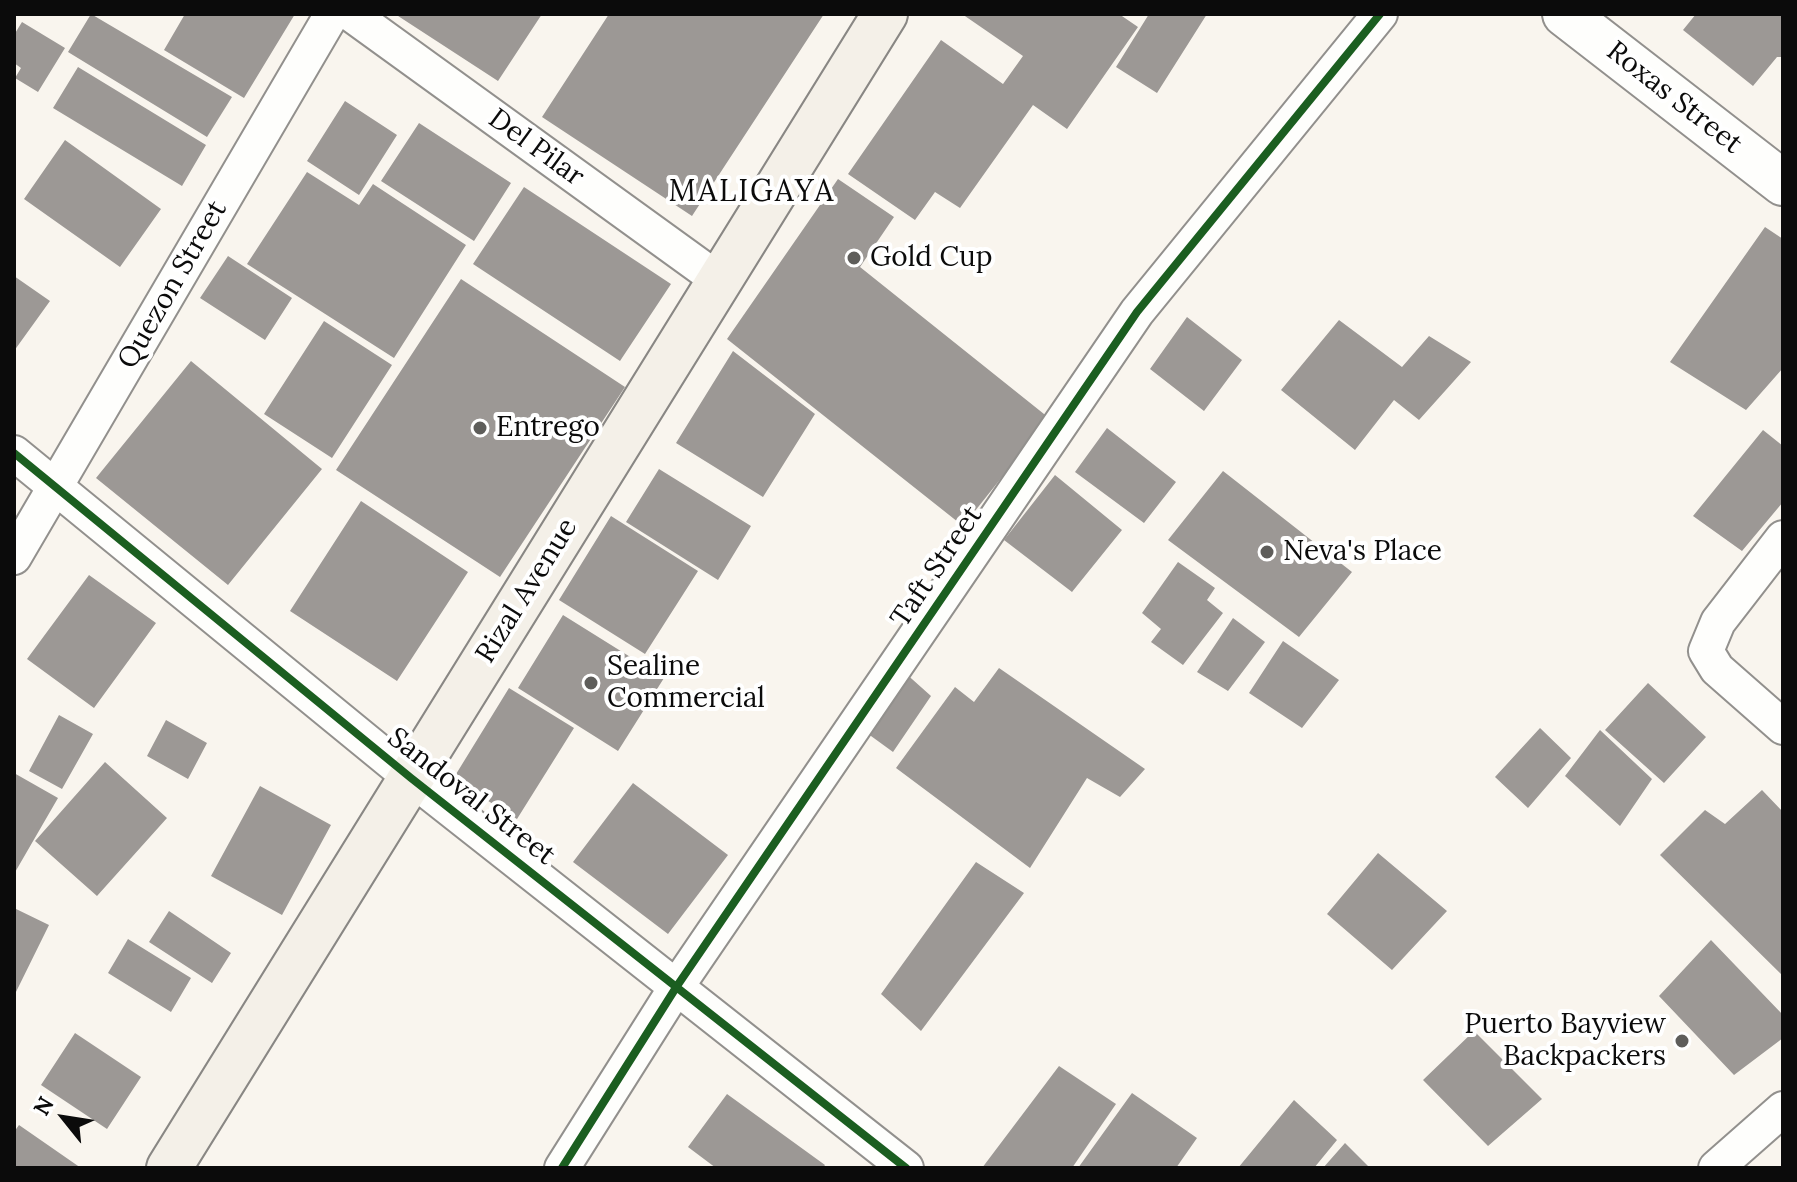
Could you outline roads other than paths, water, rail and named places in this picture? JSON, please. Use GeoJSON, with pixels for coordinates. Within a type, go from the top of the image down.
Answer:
{"type":"FeatureCollection","features":[{"type":"Feature","properties":{"kind":"main road","name":"Rizal Avenue"},"geometry":{"type":"LineString","coordinates":[[169,1168],[885,14]]}},
{"type":"Feature","properties":{"kind":"street","name":"Quezon Street"},"geometry":{"type":"LineString","coordinates":[[14,557],[332,14]]}},
{"type":"Feature","properties":{"kind":"street","name":"Del Pilar"},"geometry":{"type":"LineString","coordinates":[[351,14],[720,281]]}},
{"type":"Feature","properties":{"kind":"street","name":"Taft Street"},"geometry":{"type":"LineString","coordinates":[[562,1168],[677,986],[1137,312],[1380,14]]}},
{"type":"Feature","properties":{"kind":"street","name":"Roxas Street"},"geometry":{"type":"LineString","coordinates":[[1573,16],[1783,183]]}},
{"type":"Feature","properties":{"kind":"street","name":"Sandoval Street"},"geometry":{"type":"LineString","coordinates":[[14,453],[411,778],[906,1168]]}},
{"type":"Feature","properties":{"kind":"street"},"geometry":{"type":"LineString","coordinates":[[1783,538],[1718,622],[1706,651],[1717,669],[1783,727]]}},
{"type":"Feature","properties":{"kind":"street"},"geometry":{"type":"LineString","coordinates":[[1716,1168],[1783,1109]]}},
{"type":"Feature","properties":{"kind":"place","name":"Gold Cup"},"geometry":{"type":"Point","coordinates":[854,258]}},
{"type":"Feature","properties":{"kind":"place","name":"Entrego"},"geometry":{"type":"Point","coordinates":[480,428]}},
{"type":"Feature","properties":{"kind":"place","name":"Neva's Place"},"geometry":{"type":"Point","coordinates":[1267,552]}},
{"type":"Feature","properties":{"kind":"place","name":"Sealine Commercial"},"geometry":{"type":"Point","coordinates":[591,683]}},
{"type":"Feature","properties":{"kind":"place","name":"Puerto Bayview Backpackers"},"geometry":{"type":"Point","coordinates":[1682,1041]}},
{"type":"Feature","properties":{"kind":"district","name":"MALIGAYA"},"geometry":{"type":"Point","coordinates":[752,192]}}]}
